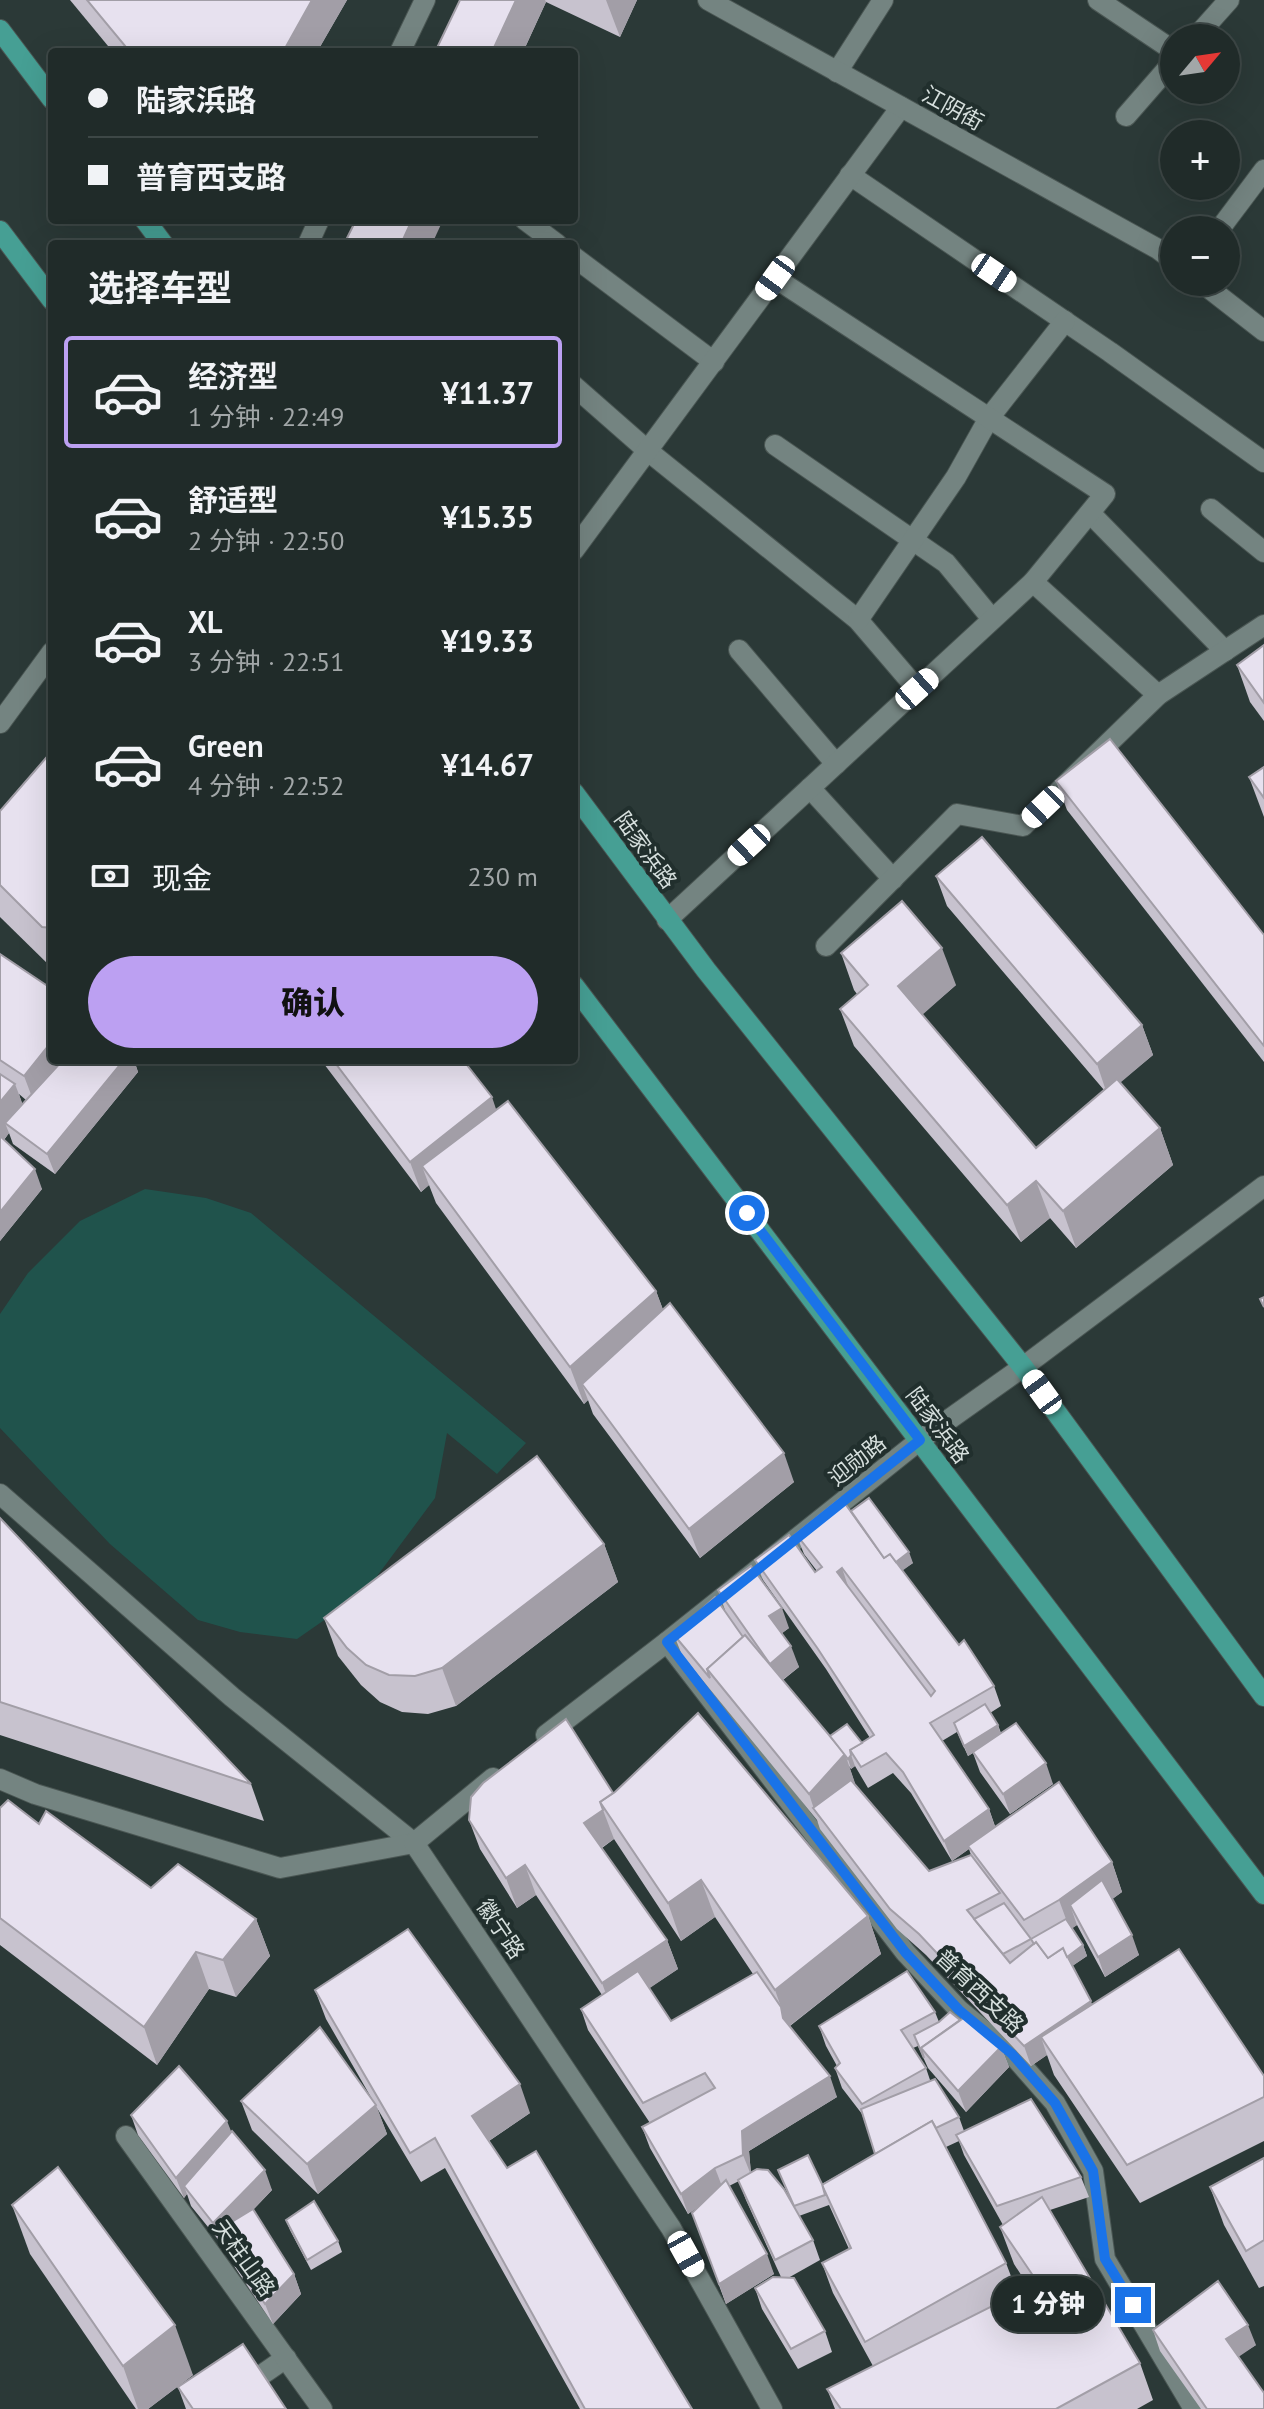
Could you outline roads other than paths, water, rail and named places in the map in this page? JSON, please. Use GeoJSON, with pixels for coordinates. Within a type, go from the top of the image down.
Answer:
{"type":"FeatureCollection","features":[{"type":"Feature","properties":{"kind":"main road"},"geometry":{"type":"LineString","coordinates":[[0,30],[48,94]]}},
{"type":"Feature","properties":{"kind":"main road"},"geometry":{"type":"LineString","coordinates":[[0,231],[48,295]]}},
{"type":"Feature","properties":{"kind":"main road","name":"陆家浜路"},"geometry":{"type":"LineString","coordinates":[[578,798],[667,920],[1023,1367],[1264,1696]]}},
{"type":"Feature","properties":{"kind":"main road","name":"陆家浜路"},"geometry":{"type":"LineString","coordinates":[[578,991],[1264,1894]]}},
{"type":"Feature","properties":{"kind":"street"},"geometry":{"type":"LineString","coordinates":[[402,48],[425,0]]}},
{"type":"Feature","properties":{"kind":"street","name":"江阴街"},"geometry":{"type":"LineString","coordinates":[[708,0],[1160,250]]}},
{"type":"Feature","properties":{"kind":"street"},"geometry":{"type":"LineString","coordinates":[[837,72],[883,0]]}},
{"type":"Feature","properties":{"kind":"street"},"geometry":{"type":"LineString","coordinates":[[1098,0],[1160,42]]}},
{"type":"Feature","properties":{"kind":"street"},"geometry":{"type":"LineString","coordinates":[[1208,24],[1229,0]]}},
{"type":"Feature","properties":{"kind":"street"},"geometry":{"type":"LineString","coordinates":[[1126,116],[1160,77]]}},
{"type":"Feature","properties":{"kind":"street"},"geometry":{"type":"LineString","coordinates":[[578,545],[901,107]]}},
{"type":"Feature","properties":{"kind":"street"},"geometry":{"type":"LineString","coordinates":[[1230,216],[1264,170]]}},
{"type":"Feature","properties":{"kind":"street"},"geometry":{"type":"LineString","coordinates":[[850,175],[1065,321],[1264,462]]}},
{"type":"Feature","properties":{"kind":"street"},"geometry":{"type":"LineString","coordinates":[[530,224],[552,240]]}},
{"type":"Feature","properties":{"kind":"street"},"geometry":{"type":"LineString","coordinates":[[578,260],[714,362]]}},
{"type":"Feature","properties":{"kind":"street"},"geometry":{"type":"LineString","coordinates":[[667,920],[1033,582],[1105,494],[775,278]]}},
{"type":"Feature","properties":{"kind":"street"},"geometry":{"type":"LineString","coordinates":[[1219,296],[1264,331]]}},
{"type":"Feature","properties":{"kind":"street"},"geometry":{"type":"LineString","coordinates":[[858,620],[956,477],[989,418],[1065,321]]}},
{"type":"Feature","properties":{"kind":"street"},"geometry":{"type":"LineString","coordinates":[[578,390],[648,451],[858,620],[917,689]]}},
{"type":"Feature","properties":{"kind":"street"},"geometry":{"type":"LineString","coordinates":[[775,445],[946,563],[992,619]]}},
{"type":"Feature","properties":{"kind":"street"},"geometry":{"type":"LineString","coordinates":[[1211,509],[1264,552]]}},
{"type":"Feature","properties":{"kind":"street"},"geometry":{"type":"LineString","coordinates":[[1090,513],[1225,651]]}},
{"type":"Feature","properties":{"kind":"street"},"geometry":{"type":"LineString","coordinates":[[1033,582],[1158,695]]}},
{"type":"Feature","properties":{"kind":"street"},"geometry":{"type":"LineString","coordinates":[[826,946],[957,814],[1023,826],[1158,695],[1264,625]]}},
{"type":"Feature","properties":{"kind":"street"},"geometry":{"type":"LineString","coordinates":[[739,650],[836,764]]}},
{"type":"Feature","properties":{"kind":"street"},"geometry":{"type":"LineString","coordinates":[[0,723],[48,657]]}},
{"type":"Feature","properties":{"kind":"street"},"geometry":{"type":"LineString","coordinates":[[810,788],[893,879]]}},
{"type":"Feature","properties":{"kind":"street","name":"迎勋路"},"geometry":{"type":"LineString","coordinates":[[531,1747],[920,1440],[1023,1367],[1264,1186]]}},
{"type":"Feature","properties":{"kind":"street","name":"徽宁路"},"geometry":{"type":"LineString","coordinates":[[0,1494],[232,1697],[414,1843],[671,2228],[772,2409]]}},
{"type":"Feature","properties":{"kind":"street","name":"普育西支路"},"geometry":{"type":"LineString","coordinates":[[667,1642],[905,1952],[959,2010],[1012,2054],[1055,2103],[1093,2171],[1105,2259],[1194,2409]]}},
{"type":"Feature","properties":{"kind":"street"},"geometry":{"type":"LineString","coordinates":[[0,1779],[35,1794],[280,1868],[414,1843],[508,1766]]}},
{"type":"Feature","properties":{"kind":"street","name":"天柱山路"},"geometry":{"type":"LineString","coordinates":[[126,2136],[322,2409]]}},
{"type":"Feature","properties":{"kind":"street"},"geometry":{"type":"LineString","coordinates":[[212,2409],[286,2358]]}}]}
